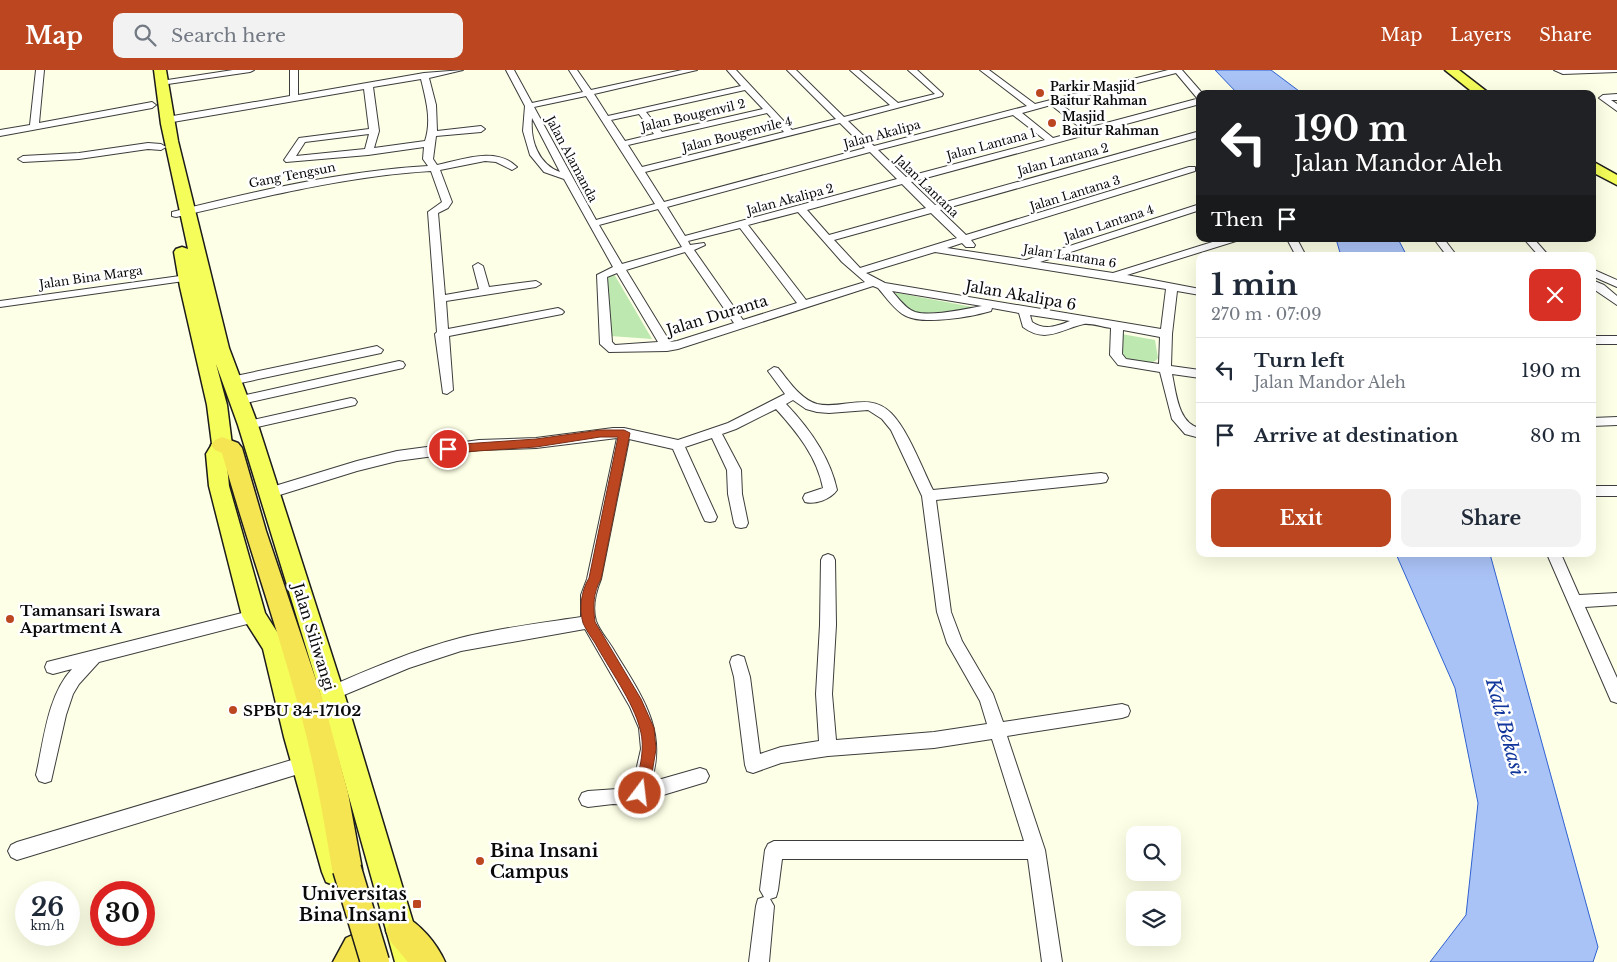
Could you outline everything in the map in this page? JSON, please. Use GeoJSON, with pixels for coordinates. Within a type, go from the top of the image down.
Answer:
{"type":"FeatureCollection","features":[{"type":"Feature","properties":{"kind":"highway"},"geometry":{"type":"LineString","coordinates":[[222,445],[231,448],[255,531],[297,656],[334,793],[347,870],[358,954]]}},
{"type":"Feature","properties":{"kind":"highway"},"geometry":{"type":"LineString","coordinates":[[400,925],[429,962]]}},
{"type":"Feature","properties":{"kind":"main road"},"geometry":{"type":"LineString","coordinates":[[151,70],[149,91],[161,147],[182,213]]}},
{"type":"Feature","properties":{"kind":"main road"},"geometry":{"type":"LineString","coordinates":[[1451,70],[1478,90]]}},
{"type":"Feature","properties":{"kind":"main road"},"geometry":{"type":"LineString","coordinates":[[161,76],[182,213],[217,405],[222,445],[216,454],[219,486],[254,616],[274,646],[358,954]]}},
{"type":"Feature","properties":{"kind":"main road"},"geometry":{"type":"LineString","coordinates":[[1596,167],[1614,176]]}},
{"type":"Feature","properties":{"kind":"main road","name":"Jalan Siliwangi"},"geometry":{"type":"LineString","coordinates":[[194,276],[237,401],[248,425],[270,493],[332,693],[410,962]]}},
{"type":"Feature","properties":{"kind":"main road"},"geometry":{"type":"LineString","coordinates":[[358,954],[362,942],[379,938],[390,929],[400,925]]}},
{"type":"Feature","properties":{"kind":"street"},"geometry":{"type":"LineString","coordinates":[[34,126],[40,70]]}},
{"type":"Feature","properties":{"kind":"street"},"geometry":{"type":"LineString","coordinates":[[161,76],[250,70]]}},
{"type":"Feature","properties":{"kind":"street"},"geometry":{"type":"LineString","coordinates":[[294,70],[294,98]]}},
{"type":"Feature","properties":{"kind":"street"},"geometry":{"type":"LineString","coordinates":[[167,120],[459,70]]}},
{"type":"Feature","properties":{"kind":"street","name":"Jalan Alamanda"},"geometry":{"type":"LineString","coordinates":[[510,70],[593,224]]}},
{"type":"Feature","properties":{"kind":"street"},"geometry":{"type":"LineString","coordinates":[[574,71],[585,70]]}},
{"type":"Feature","properties":{"kind":"street"},"geometry":{"type":"LineString","coordinates":[[568,177],[546,169],[528,141],[526,117],[529,106],[693,70]]}},
{"type":"Feature","properties":{"kind":"street"},"geometry":{"type":"LineString","coordinates":[[730,70],[791,134]]}},
{"type":"Feature","properties":{"kind":"street","name":"Jalan Lantana"},"geometry":{"type":"LineString","coordinates":[[791,70],[982,256]]}},
{"type":"Feature","properties":{"kind":"street"},"geometry":{"type":"LineString","coordinates":[[854,70],[896,108]]}},
{"type":"Feature","properties":{"kind":"street","name":"Jalan Bougenvile 4"},"geometry":{"type":"LineString","coordinates":[[639,171],[935,98],[939,94],[912,70]]}},
{"type":"Feature","properties":{"kind":"street"},"geometry":{"type":"LineString","coordinates":[[984,70],[1033,107]]}},
{"type":"Feature","properties":{"kind":"street"},"geometry":{"type":"LineString","coordinates":[[1178,70],[1196,91]]}},
{"type":"Feature","properties":{"kind":"street","name":"Jalan Akalipa"},"geometry":{"type":"LineString","coordinates":[[593,224],[871,149],[1178,70]]}},
{"type":"Feature","properties":{"kind":"street"},"geometry":{"type":"LineString","coordinates":[[1558,70],[1563,72],[1617,70]]}},
{"type":"Feature","properties":{"kind":"street"},"geometry":{"type":"LineString","coordinates":[[574,71],[590,92],[686,244],[740,324]]}},
{"type":"Feature","properties":{"kind":"street"},"geometry":{"type":"LineString","coordinates":[[424,75],[432,104],[428,159],[435,168],[447,202],[445,206],[433,212],[438,300],[447,390]]}},
{"type":"Feature","properties":{"kind":"street"},"geometry":{"type":"LineString","coordinates":[[368,85],[375,130],[374,140],[368,152]]}},
{"type":"Feature","properties":{"kind":"street"},"geometry":{"type":"LineString","coordinates":[[606,119],[746,87]]}},
{"type":"Feature","properties":{"kind":"street"},"geometry":{"type":"LineString","coordinates":[[1617,97],[1603,98],[1617,108]]}},
{"type":"Feature","properties":{"kind":"street"},"geometry":{"type":"LineString","coordinates":[[1052,102],[1089,130]]}},
{"type":"Feature","properties":{"kind":"street","name":"Jalan Lantana 1"},"geometry":{"type":"LineString","coordinates":[[904,180],[1196,102]]}},
{"type":"Feature","properties":{"kind":"street"},"geometry":{"type":"LineString","coordinates":[[0,133],[152,105]]}},
{"type":"Feature","properties":{"kind":"street","name":"Jalan Bougenvil 2"},"geometry":{"type":"LineString","coordinates":[[623,144],[769,110]]}},
{"type":"Feature","properties":{"kind":"street"},"geometry":{"type":"LineString","coordinates":[[640,111],[659,135]]}},
{"type":"Feature","properties":{"kind":"street"},"geometry":{"type":"LineString","coordinates":[[1015,112],[1051,140]]}},
{"type":"Feature","properties":{"kind":"street"},"geometry":{"type":"LineString","coordinates":[[368,152],[289,160],[302,140],[375,130]]}},
{"type":"Feature","properties":{"kind":"street"},"geometry":{"type":"LineString","coordinates":[[368,152],[376,163],[430,139],[481,130]]}},
{"type":"Feature","properties":{"kind":"street","name":"Jalan Lantana 2"},"geometry":{"type":"LineString","coordinates":[[827,239],[1196,135]]}},
{"type":"Feature","properties":{"kind":"street"},"geometry":{"type":"LineString","coordinates":[[23,159],[79,156],[148,146],[161,147]]}},
{"type":"Feature","properties":{"kind":"street","name":"Gang Tengsun"},"geometry":{"type":"LineString","coordinates":[[182,213],[376,163],[402,170],[435,168],[489,157],[503,161],[512,167]]}},
{"type":"Feature","properties":{"kind":"street","name":"Jalan Lantana 3"},"geometry":{"type":"LineString","coordinates":[[886,278],[934,249],[1192,170]]}},
{"type":"Feature","properties":{"kind":"street","name":"Jalan Akalipa 2"},"geometry":{"type":"LineString","coordinates":[[620,268],[686,244],[904,180]]}},
{"type":"Feature","properties":{"kind":"street","name":"Jalan Lantana 4"},"geometry":{"type":"LineString","coordinates":[[1025,263],[1196,208]]}},
{"type":"Feature","properties":{"kind":"street"},"geometry":{"type":"LineString","coordinates":[[800,209],[858,272],[886,278],[908,313],[926,316],[1000,307]]}},
{"type":"Feature","properties":{"kind":"street"},"geometry":{"type":"LineString","coordinates":[[593,224],[667,347]]}},
{"type":"Feature","properties":{"kind":"street"},"geometry":{"type":"LineString","coordinates":[[744,228],[803,304]]}},
{"type":"Feature","properties":{"kind":"street"},"geometry":{"type":"LineString","coordinates":[[1114,276],[1223,242]]}},
{"type":"Feature","properties":{"kind":"street"},"geometry":{"type":"LineString","coordinates":[[1441,242],[1449,252]]}},
{"type":"Feature","properties":{"kind":"street"},"geometry":{"type":"LineString","coordinates":[[1532,242],[1540,252]]}},
{"type":"Feature","properties":{"kind":"street","name":"Jalan Lantana 6"},"geometry":{"type":"LineString","coordinates":[[934,249],[1114,276],[1196,291]]}},
{"type":"Feature","properties":{"kind":"street"},"geometry":{"type":"LineString","coordinates":[[1056,253],[1060,268]]}},
{"type":"Feature","properties":{"kind":"street"},"geometry":{"type":"LineString","coordinates":[[478,266],[485,291]]}},
{"type":"Feature","properties":{"kind":"street"},"geometry":{"type":"LineString","coordinates":[[601,278],[607,273],[620,268]]}},
{"type":"Feature","properties":{"kind":"street"},"geometry":{"type":"LineString","coordinates":[[1138,269],[1145,282]]}},
{"type":"Feature","properties":{"kind":"street"},"geometry":{"type":"LineString","coordinates":[[858,272],[886,278]]}},
{"type":"Feature","properties":{"kind":"street"},"geometry":{"type":"LineString","coordinates":[[1596,274],[1617,284]]}},
{"type":"Feature","properties":{"kind":"street","name":"Jalan Bina Marga"},"geometry":{"type":"LineString","coordinates":[[0,304],[194,276]]}},
{"type":"Feature","properties":{"kind":"street","name":"Jalan Duranta"},"geometry":{"type":"LineString","coordinates":[[601,278],[606,344],[613,349],[667,347],[886,278]]}},
{"type":"Feature","properties":{"kind":"street","name":"Jalan Akalipa 6"},"geometry":{"type":"LineString","coordinates":[[886,278],[1000,307],[1024,311],[1027,324],[1034,329],[1059,329],[1081,321],[1166,334]]}},
{"type":"Feature","properties":{"kind":"street"},"geometry":{"type":"LineString","coordinates":[[438,300],[536,284]]}},
{"type":"Feature","properties":{"kind":"street"},"geometry":{"type":"LineString","coordinates":[[1596,284],[1617,302]]}},
{"type":"Feature","properties":{"kind":"street"},"geometry":{"type":"LineString","coordinates":[[1172,286],[1166,334],[1165,369],[1176,416],[1195,432]]}},
{"type":"Feature","properties":{"kind":"street"},"geometry":{"type":"LineString","coordinates":[[441,334],[558,312]]}},
{"type":"Feature","properties":{"kind":"street"},"geometry":{"type":"LineString","coordinates":[[1117,327],[1116,355],[1122,362],[1196,373]]}},
{"type":"Feature","properties":{"kind":"street"},"geometry":{"type":"LineString","coordinates":[[1596,340],[1617,340]]}},
{"type":"Feature","properties":{"kind":"street"},"geometry":{"type":"LineString","coordinates":[[231,381],[377,350]]}},
{"type":"Feature","properties":{"kind":"street"},"geometry":{"type":"LineString","coordinates":[[237,401],[399,365]]}},
{"type":"Feature","properties":{"kind":"street"},"geometry":{"type":"LineString","coordinates":[[774,371],[793,395],[817,408],[871,405],[891,420],[929,496],[944,612],[955,643],[986,699],[1036,850],[1052,962]]}},
{"type":"Feature","properties":{"kind":"street"},"geometry":{"type":"LineString","coordinates":[[270,493],[357,466],[406,455],[479,445],[536,443],[600,434],[624,433],[678,445],[715,433],[793,395]]}},
{"type":"Feature","properties":{"kind":"street"},"geometry":{"type":"LineString","coordinates":[[248,425],[351,402]]}},
{"type":"Feature","properties":{"kind":"street"},"geometry":{"type":"LineString","coordinates":[[778,403],[810,442],[830,482],[830,490],[825,494],[810,498]]}},
{"type":"Feature","properties":{"kind":"street"},"geometry":{"type":"LineString","coordinates":[[1596,422],[1617,421]]}},
{"type":"Feature","properties":{"kind":"street"},"geometry":{"type":"LineString","coordinates":[[624,433],[594,579],[589,589],[588,608],[589,622],[636,703],[647,728],[649,749],[640,793]]}},
{"type":"Feature","properties":{"kind":"street"},"geometry":{"type":"LineString","coordinates":[[715,433],[734,470],[735,494],[741,522]]}},
{"type":"Feature","properties":{"kind":"street"},"geometry":{"type":"LineString","coordinates":[[678,445],[710,516]]}},
{"type":"Feature","properties":{"kind":"street"},"geometry":{"type":"LineString","coordinates":[[929,496],[1102,478]]}},
{"type":"Feature","properties":{"kind":"street"},"geometry":{"type":"LineString","coordinates":[[1596,491],[1617,491]]}},
{"type":"Feature","properties":{"kind":"street"},"geometry":{"type":"LineString","coordinates":[[1555,557],[1617,696]]}},
{"type":"Feature","properties":{"kind":"street"},"geometry":{"type":"LineString","coordinates":[[828,560],[828,625],[824,694],[828,748]]}},
{"type":"Feature","properties":{"kind":"street"},"geometry":{"type":"LineString","coordinates":[[1574,601],[1617,599]]}},
{"type":"Feature","properties":{"kind":"street"},"geometry":{"type":"LineString","coordinates":[[53,667],[254,616]]}},
{"type":"Feature","properties":{"kind":"street"},"geometry":{"type":"LineString","coordinates":[[332,693],[382,671],[442,650],[479,640],[589,622]]}},
{"type":"Feature","properties":{"kind":"street"},"geometry":{"type":"LineString","coordinates":[[45,775],[63,695],[72,679],[86,668],[94,657]]}},
{"type":"Feature","properties":{"kind":"street"},"geometry":{"type":"LineString","coordinates":[[738,662],[742,677],[753,765],[781,755],[828,748],[934,740],[1122,711]]}},
{"type":"Feature","properties":{"kind":"street"},"geometry":{"type":"LineString","coordinates":[[17,851],[305,764]]}},
{"type":"Feature","properties":{"kind":"street"},"geometry":{"type":"LineString","coordinates":[[588,799],[613,796],[630,797],[700,776]]}},
{"type":"Feature","properties":{"kind":"street"},"geometry":{"type":"LineString","coordinates":[[759,962],[774,850],[1036,850]]}},
{"type":"Feature","properties":{"kind":"green space"},"geometry":{"type":"Polygon","coordinates":[[[607,274],[614,274],[652,339],[610,336],[607,274]]]}},
{"type":"Feature","properties":{"kind":"green space"},"geometry":{"type":"Polygon","coordinates":[[[894,293],[978,308],[909,315],[892,295],[894,293]]]}},
{"type":"Feature","properties":{"kind":"green space"},"geometry":{"type":"Polygon","coordinates":[[[1116,333],[1155,340],[1158,358],[1145,364],[1119,358],[1116,333]]]}},
{"type":"Feature","properties":{"kind":"water"},"geometry":{"type":"Polygon","coordinates":[[[1215,70],[1271,70],[1298,90],[1234,90],[1215,70]]]}},
{"type":"Feature","properties":{"kind":"water"},"geometry":{"type":"Polygon","coordinates":[[[1337,242],[1400,242],[1405,252],[1340,252],[1337,242]]]}},
{"type":"Feature","properties":{"kind":"water","name":"Kali Bekasi"},"geometry":{"type":"Polygon","coordinates":[[[1397,557],[1491,557],[1598,947],[1593,962],[1430,962],[1466,915],[1478,803],[1455,688],[1397,557]]]}},
{"type":"Feature","properties":{"kind":"place","name":"Parkir Masjid Baitur Rahman"},"geometry":{"type":"Point","coordinates":[1040,93]}},
{"type":"Feature","properties":{"kind":"place","name":"Masjid Baitur Rahman"},"geometry":{"type":"Point","coordinates":[1052,123]}},
{"type":"Feature","properties":{"kind":"place","name":"Tamansari Iswara Apartment A"},"geometry":{"type":"Point","coordinates":[10,619]}},
{"type":"Feature","properties":{"kind":"place","name":"SPBU 34-17102"},"geometry":{"type":"Point","coordinates":[233,710]}},
{"type":"Feature","properties":{"kind":"place","name":"Bina Insani Campus"},"geometry":{"type":"Point","coordinates":[480,861]}},
{"type":"Feature","properties":{"kind":"place","name":"Universitas Bina Insani"},"geometry":{"type":"Point","coordinates":[417,904]}},
{"type":"Feature","properties":{"kind":"route"},"geometry":{"type":"LineString","coordinates":[[448,449],[479,445],[536,443],[600,434],[624,433],[594,579],[589,589],[588,608],[589,622],[636,703],[647,728],[649,749],[640,793]]}}]}
